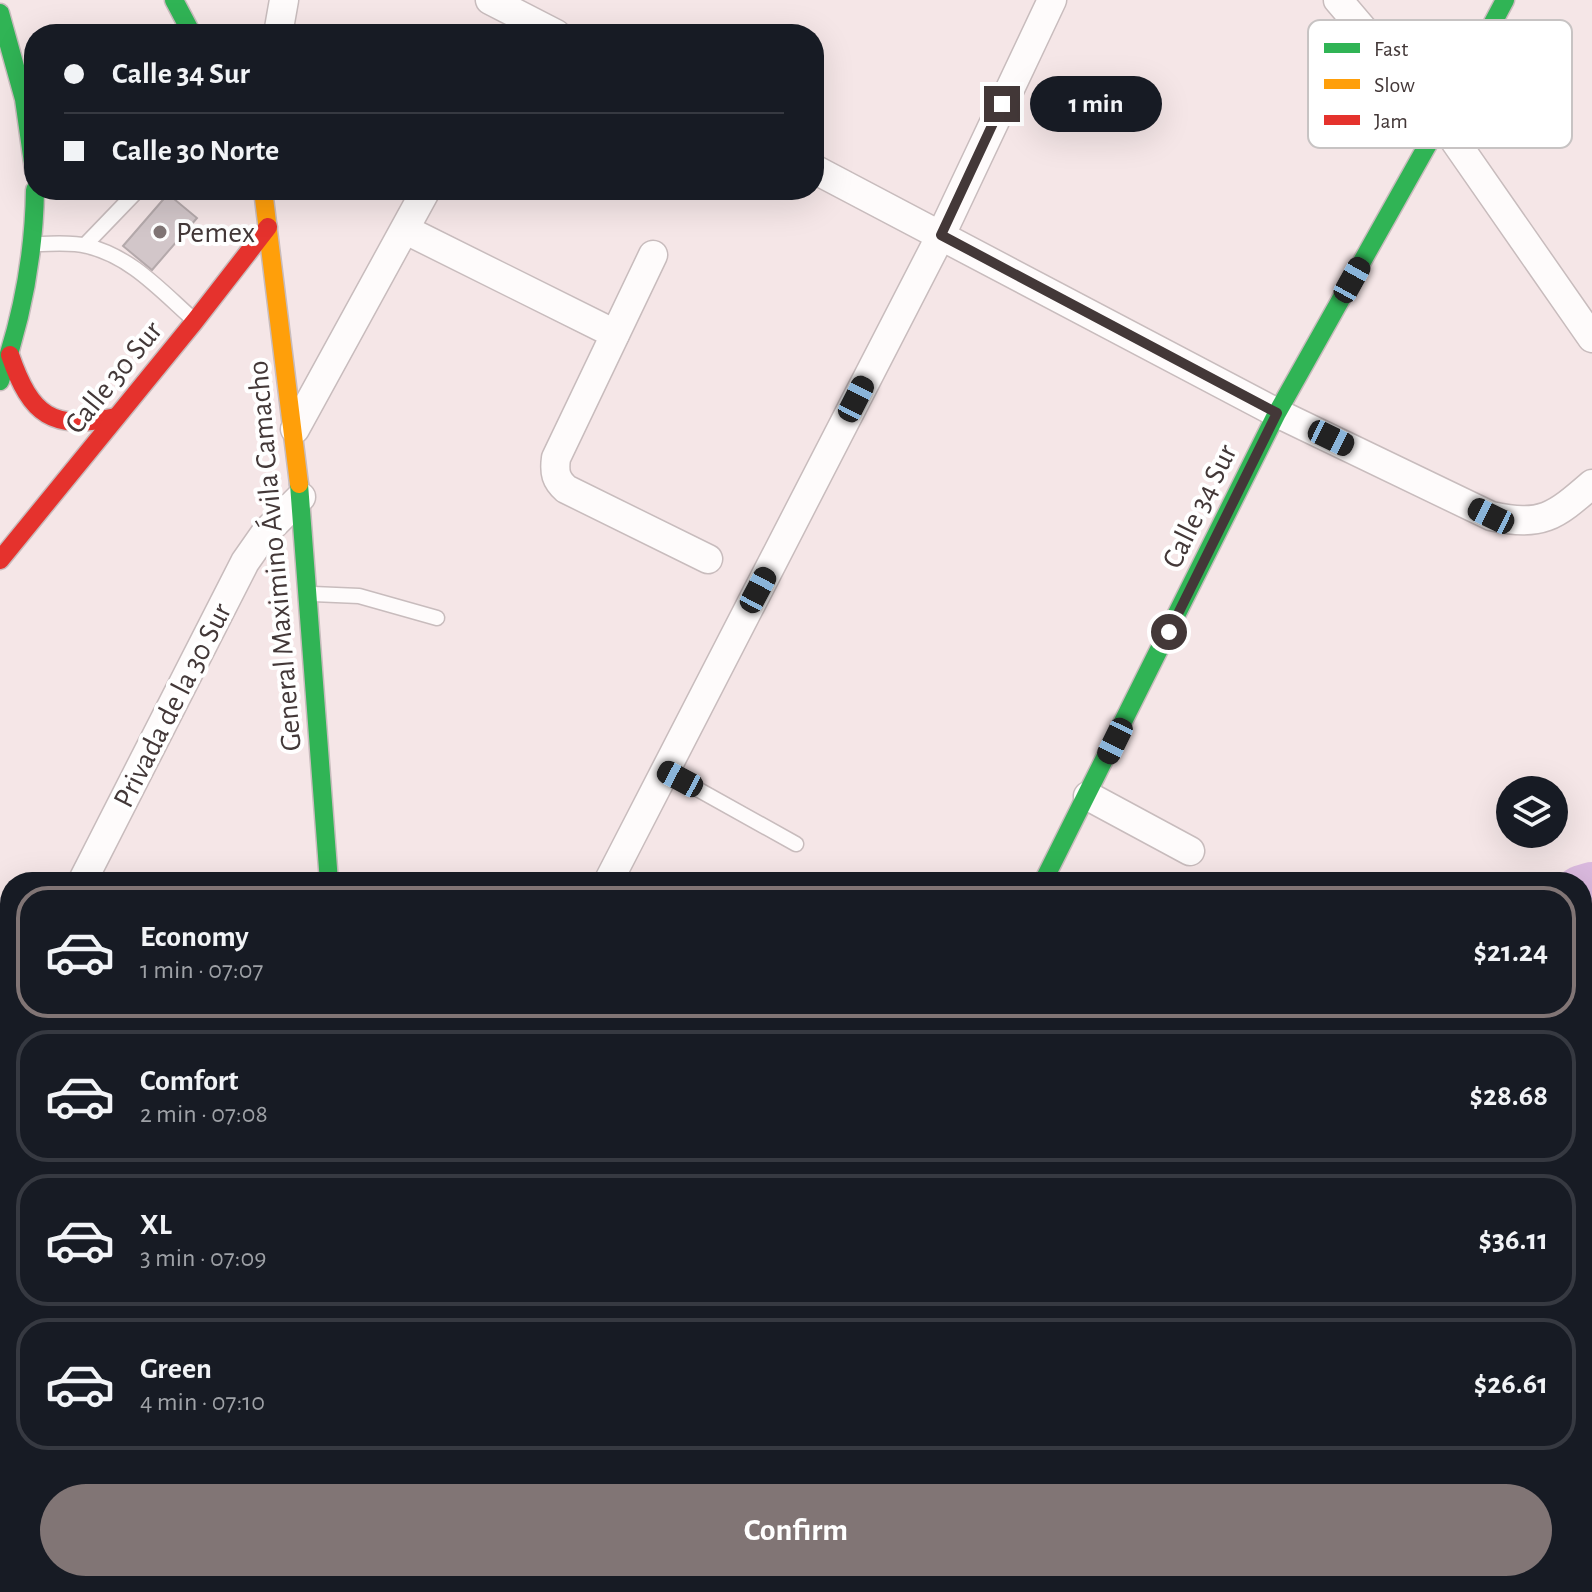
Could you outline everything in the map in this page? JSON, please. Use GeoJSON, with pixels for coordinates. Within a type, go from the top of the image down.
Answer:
{"type":"FeatureCollection","features":[{"type":"Feature","properties":{"kind":"street"},"geometry":{"type":"LineString","coordinates":[[174,0],[187,24]]}},
{"type":"Feature","properties":{"kind":"street"},"geometry":{"type":"LineString","coordinates":[[280,24],[284,0]]}},
{"type":"Feature","properties":{"kind":"street"},"geometry":{"type":"LineString","coordinates":[[613,872],[941,235],[1052,0]]}},
{"type":"Feature","properties":{"kind":"street"},"geometry":{"type":"LineString","coordinates":[[1338,0],[1355,20]]}},
{"type":"Feature","properties":{"kind":"street","name":"Calle 34 Sur"},"geometry":{"type":"LineString","coordinates":[[1494,20],[1505,0]]}},
{"type":"Feature","properties":{"kind":"street"},"geometry":{"type":"LineString","coordinates":[[507,12],[534,24]]}},
{"type":"Feature","properties":{"kind":"street"},"geometry":{"type":"LineString","coordinates":[[0,13],[24,99]]}},
{"type":"Feature","properties":{"kind":"street","name":"Calle 34 Sur"},"geometry":{"type":"LineString","coordinates":[[1048,872],[1277,413],[1426,148]]}},
{"type":"Feature","properties":{"kind":"street"},"geometry":{"type":"LineString","coordinates":[[1460,148],[1592,338]]}},
{"type":"Feature","properties":{"kind":"street"},"geometry":{"type":"LineString","coordinates":[[824,174],[1277,413],[1491,516],[1517,521],[1544,519],[1568,505],[1592,484]]}},
{"type":"Feature","properties":{"kind":"street"},"geometry":{"type":"LineString","coordinates":[[0,381],[10,355],[26,290],[34,200]]}},
{"type":"Feature","properties":{"kind":"street","name":"General Maximino Ávila Camacho"},"geometry":{"type":"LineString","coordinates":[[264,200],[295,429],[328,872]]}},
{"type":"Feature","properties":{"kind":"street"},"geometry":{"type":"LineString","coordinates":[[295,429],[421,200]]}},
{"type":"Feature","properties":{"kind":"street","name":"Calle 30 Sur"},"geometry":{"type":"LineString","coordinates":[[0,560],[268,227]]}},
{"type":"Feature","properties":{"kind":"street"},"geometry":{"type":"LineString","coordinates":[[406,230],[615,334]]}},
{"type":"Feature","properties":{"kind":"street"},"geometry":{"type":"LineString","coordinates":[[653,255],[556,458],[554,470],[557,481],[566,489],[708,559]]}},
{"type":"Feature","properties":{"kind":"street"},"geometry":{"type":"LineString","coordinates":[[10,355],[24,392],[42,413],[69,424],[84,425],[116,417]]}},
{"type":"Feature","properties":{"kind":"street","name":"Privada de la 30 Sur"},"geometry":{"type":"LineString","coordinates":[[88,872],[245,562],[266,532],[301,497]]}},
{"type":"Feature","properties":{"kind":"street"},"geometry":{"type":"LineString","coordinates":[[1088,796],[1190,851]]}},
{"type":"Feature","properties":{"kind":"lane"},"geometry":{"type":"LineString","coordinates":[[85,245],[128,200]]}},
{"type":"Feature","properties":{"kind":"lane"},"geometry":{"type":"LineString","coordinates":[[32,244],[85,245],[114,255],[132,265],[195,321]]}},
{"type":"Feature","properties":{"kind":"lane"},"geometry":{"type":"LineString","coordinates":[[308,594],[359,596],[437,618]]}},
{"type":"Feature","properties":{"kind":"lane"},"geometry":{"type":"LineString","coordinates":[[665,771],[796,844]]}},
{"type":"Feature","properties":{"kind":"building","name":"Pemex"},"geometry":{"type":"Polygon","coordinates":[[[163,200],[175,200],[197,218],[152,270],[123,246],[163,200]]]}},
{"type":"Feature","properties":{"kind":"traffic: fast"},"geometry":{"type":"LineString","coordinates":[[174,0],[187,24]]}},
{"type":"Feature","properties":{"kind":"traffic: fast"},"geometry":{"type":"LineString","coordinates":[[1494,20],[1505,0]]}},
{"type":"Feature","properties":{"kind":"traffic: fast"},"geometry":{"type":"LineString","coordinates":[[0,13],[24,99]]}},
{"type":"Feature","properties":{"kind":"traffic: fast"},"geometry":{"type":"LineString","coordinates":[[1048,872],[1277,413],[1426,148]]}},
{"type":"Feature","properties":{"kind":"traffic: fast"},"geometry":{"type":"LineString","coordinates":[[0,381],[15,334],[25,287],[34,200]]}},
{"type":"Feature","properties":{"kind":"traffic: fast"},"geometry":{"type":"LineString","coordinates":[[299,484],[328,872]]}},
{"type":"Feature","properties":{"kind":"traffic: slow"},"geometry":{"type":"LineString","coordinates":[[264,200],[299,484]]}},
{"type":"Feature","properties":{"kind":"traffic: jam"},"geometry":{"type":"LineString","coordinates":[[0,560],[268,227]]}},
{"type":"Feature","properties":{"kind":"traffic: jam"},"geometry":{"type":"LineString","coordinates":[[10,355],[26,392],[47,414],[75,422],[116,417]]}},
{"type":"Feature","properties":{"kind":"place","name":"Pemex"},"geometry":{"type":"Point","coordinates":[160,232]}},
{"type":"Feature","properties":{"kind":"route"},"geometry":{"type":"LineString","coordinates":[[1002,104],[941,235],[1277,413],[1169,632]]}}]}
